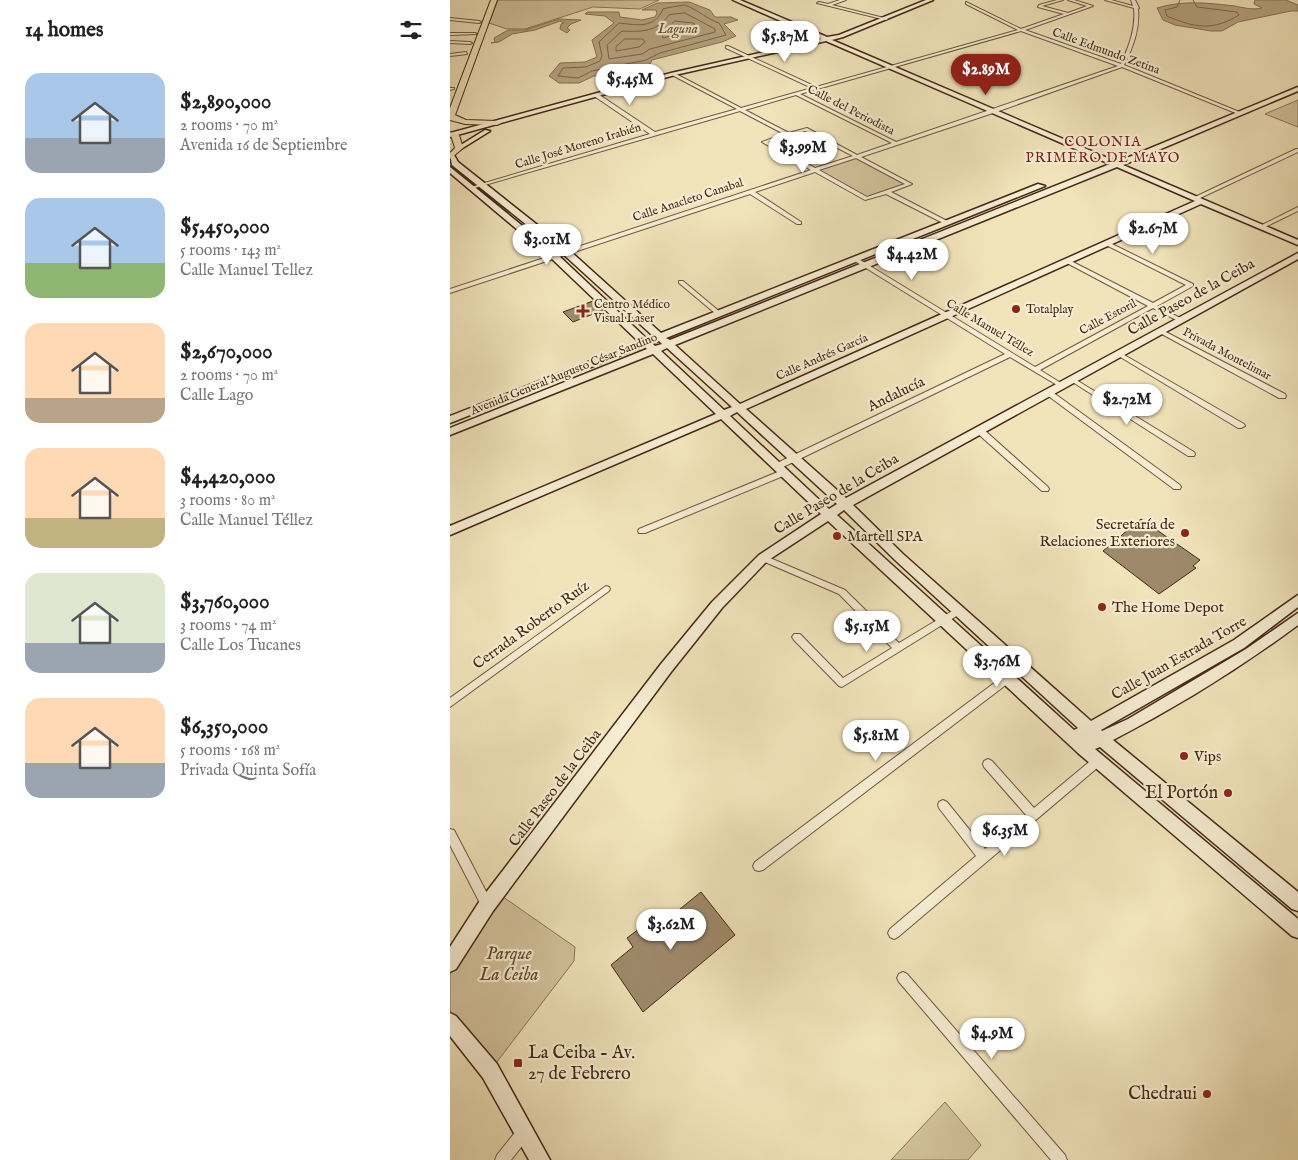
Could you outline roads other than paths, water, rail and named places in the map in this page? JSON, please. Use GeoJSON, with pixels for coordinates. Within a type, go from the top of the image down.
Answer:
{"type":"FeatureCollection","features":[{"type":"Feature","properties":{"kind":"main road"},"geometry":{"type":"LineString","coordinates":[[459,71],[488,0]]}},
{"type":"Feature","properties":{"kind":"main road"},"geometry":{"type":"LineString","coordinates":[[494,0],[450,117],[465,122],[497,122]]}},
{"type":"Feature","properties":{"kind":"main road"},"geometry":{"type":"LineString","coordinates":[[736,0],[1298,243]]}},
{"type":"Feature","properties":{"kind":"main road"},"geometry":{"type":"LineString","coordinates":[[451,134],[520,117],[673,74],[745,56],[850,34],[930,0]]}},
{"type":"Feature","properties":{"kind":"main road"},"geometry":{"type":"LineString","coordinates":[[451,91],[455,80]]}},
{"type":"Feature","properties":{"kind":"main road","name":"Avenida General Augusto César Sandino"},"geometry":{"type":"LineString","coordinates":[[450,420],[1108,160],[1298,82]]}},
{"type":"Feature","properties":{"kind":"main road","name":"Avenida General Augusto César Sandino"},"geometry":{"type":"LineString","coordinates":[[450,432],[669,346],[1298,89]]}},
{"type":"Feature","properties":{"kind":"main road"},"geometry":{"type":"LineString","coordinates":[[520,117],[482,133],[459,148],[451,156],[455,163],[566,252],[845,504],[899,557],[960,610],[1088,728],[1298,903]]}},
{"type":"Feature","properties":{"kind":"main road"},"geometry":{"type":"LineString","coordinates":[[451,134],[457,140],[459,148]]}},
{"type":"Feature","properties":{"kind":"main road"},"geometry":{"type":"LineString","coordinates":[[450,169],[554,256],[828,514],[1078,743],[1298,930]]}},
{"type":"Feature","properties":{"kind":"main road","name":"Calle Andrés García"},"geometry":{"type":"LineString","coordinates":[[450,531],[724,415],[1199,200]]}},
{"type":"Feature","properties":{"kind":"main road","name":"Calle Paseo de la Ceiba"},"geometry":{"type":"LineString","coordinates":[[450,963],[487,904],[717,604],[763,558],[845,504],[1298,256]]}},
{"type":"Feature","properties":{"kind":"main road","name":"Calle Juan Estrada Torre"},"geometry":{"type":"LineString","coordinates":[[1078,743],[1088,728],[1239,644],[1298,600]]}},
{"type":"Feature","properties":{"kind":"main road","name":"Calle Juan Estrada Torre"},"geometry":{"type":"LineString","coordinates":[[1078,743],[1102,740],[1250,653],[1298,618]]}},
{"type":"Feature","properties":{"kind":"main road"},"geometry":{"type":"LineString","coordinates":[[1201,847],[1214,833]]}},
{"type":"Feature","properties":{"kind":"main road"},"geometry":{"type":"LineString","coordinates":[[450,1022],[490,1070],[540,1160]]}},
{"type":"Feature","properties":{"kind":"street"},"geometry":{"type":"LineString","coordinates":[[828,5],[844,0]]}},
{"type":"Feature","properties":{"kind":"street"},"geometry":{"type":"LineString","coordinates":[[1061,0],[1040,6],[1068,14]]}},
{"type":"Feature","properties":{"kind":"street","name":"Calle José Moreno Irabién"},"geometry":{"type":"LineString","coordinates":[[473,188],[654,134],[1021,30],[1091,6],[1070,0]]}},
{"type":"Feature","properties":{"kind":"street"},"geometry":{"type":"LineString","coordinates":[[1107,0],[1137,8]]}},
{"type":"Feature","properties":{"kind":"street"},"geometry":{"type":"LineString","coordinates":[[1122,66],[1136,29],[1137,8],[1134,0]]}},
{"type":"Feature","properties":{"kind":"street"},"geometry":{"type":"LineString","coordinates":[[819,3],[886,19]]}},
{"type":"Feature","properties":{"kind":"street","name":"Calle Edmundo Zetina"},"geometry":{"type":"LineString","coordinates":[[967,3],[1021,30],[1122,66],[1240,113]]}},
{"type":"Feature","properties":{"kind":"street"},"geometry":{"type":"LineString","coordinates":[[450,19],[479,22]]}},
{"type":"Feature","properties":{"kind":"street"},"geometry":{"type":"LineString","coordinates":[[450,34],[475,34]]}},
{"type":"Feature","properties":{"kind":"street"},"geometry":{"type":"LineString","coordinates":[[450,42],[470,43]]}},
{"type":"Feature","properties":{"kind":"street"},"geometry":{"type":"LineString","coordinates":[[727,47],[816,88]]}},
{"type":"Feature","properties":{"kind":"street"},"geometry":{"type":"LineString","coordinates":[[450,55],[466,53]]}},
{"type":"Feature","properties":{"kind":"street","name":"Calle Anacleto Canabal"},"geometry":{"type":"LineString","coordinates":[[450,291],[994,111],[1122,66]]}},
{"type":"Feature","properties":{"kind":"street"},"geometry":{"type":"LineString","coordinates":[[673,74],[788,134]]}},
{"type":"Feature","properties":{"kind":"street","name":"Calle del Periodista"},"geometry":{"type":"LineString","coordinates":[[797,94],[895,143]]}},
{"type":"Feature","properties":{"kind":"street"},"geometry":{"type":"LineString","coordinates":[[596,95],[654,134]]}},
{"type":"Feature","properties":{"kind":"street"},"geometry":{"type":"LineString","coordinates":[[805,129],[855,157],[909,184],[868,199],[764,142],[805,129]]}},
{"type":"Feature","properties":{"kind":"street","name":"Calle Andrés García"},"geometry":{"type":"LineString","coordinates":[[1199,200],[1298,150]]}},
{"type":"Feature","properties":{"kind":"street"},"geometry":{"type":"LineString","coordinates":[[751,192],[799,223]]}},
{"type":"Feature","properties":{"kind":"street"},"geometry":{"type":"LineString","coordinates":[[887,192],[947,223]]}},
{"type":"Feature","properties":{"kind":"street"},"geometry":{"type":"LineString","coordinates":[[1261,227],[1298,209]]}},
{"type":"Feature","properties":{"kind":"street","name":"Calle Estoril"},"geometry":{"type":"LineString","coordinates":[[1036,369],[1191,285],[1106,243]]}},
{"type":"Feature","properties":{"kind":"street","name":"Calle Manuel Téllez"},"geometry":{"type":"LineString","coordinates":[[855,259],[1010,354],[1036,369],[1068,383],[1191,454]]}},
{"type":"Feature","properties":{"kind":"street"},"geometry":{"type":"LineString","coordinates":[[1067,261],[1182,321]]}},
{"type":"Feature","properties":{"kind":"street"},"geometry":{"type":"LineString","coordinates":[[681,282],[718,313]]}},
{"type":"Feature","properties":{"kind":"street","name":"Privada Montelimar"},"geometry":{"type":"LineString","coordinates":[[1162,332],[1282,396]]}},
{"type":"Feature","properties":{"kind":"street","name":"Andalucía"},"geometry":{"type":"LineString","coordinates":[[642,531],[781,469],[793,458],[1010,354]]}},
{"type":"Feature","properties":{"kind":"street"},"geometry":{"type":"LineString","coordinates":[[1119,354],[1240,426]]}},
{"type":"Feature","properties":{"kind":"street"},"geometry":{"type":"LineString","coordinates":[[1049,393],[1177,487]]}},
{"type":"Feature","properties":{"kind":"street"},"geometry":{"type":"LineString","coordinates":[[979,430],[1045,489]]}},
{"type":"Feature","properties":{"kind":"street"},"geometry":{"type":"LineString","coordinates":[[763,558],[842,592],[898,648]]}},
{"type":"Feature","properties":{"kind":"street","name":"Cerrada Roberto Ruíz"},"geometry":{"type":"LineString","coordinates":[[450,703],[606,589]]}},
{"type":"Feature","properties":{"kind":"street"},"geometry":{"type":"LineString","coordinates":[[797,637],[842,683],[960,610]]}},
{"type":"Feature","properties":{"kind":"street"},"geometry":{"type":"LineString","coordinates":[[759,866],[1008,678]]}},
{"type":"Feature","properties":{"kind":"street"},"geometry":{"type":"LineString","coordinates":[[894,933],[1098,760]]}},
{"type":"Feature","properties":{"kind":"street"},"geometry":{"type":"LineString","coordinates":[[988,764],[1033,816]]}},
{"type":"Feature","properties":{"kind":"street"},"geometry":{"type":"LineString","coordinates":[[943,805],[984,856]]}},
{"type":"Feature","properties":{"kind":"street"},"geometry":{"type":"LineString","coordinates":[[450,834],[487,904]]}},
{"type":"Feature","properties":{"kind":"street"},"geometry":{"type":"LineString","coordinates":[[904,978],[1060,1160]]}},
{"type":"Feature","properties":{"kind":"street"},"geometry":{"type":"LineString","coordinates":[[502,1160],[525,1131]]}},
{"type":"Feature","properties":{"kind":"water"},"geometry":{"type":"Polygon","coordinates":[[[1255,0],[1286,0],[1298,5],[1298,11],[1238,22],[1222,31],[1211,31],[1175,25],[1163,20],[1157,8],[1167,5],[1196,3],[1252,9],[1262,8],[1254,4],[1255,0]]]}},
{"type":"Feature","properties":{"kind":"water","name":"Laguna"},"geometry":{"type":"Polygon","coordinates":[[[689,2],[710,10],[715,17],[731,17],[738,20],[724,24],[736,36],[722,42],[652,60],[650,64],[594,76],[579,83],[559,83],[549,76],[560,63],[585,62],[597,57],[592,40],[614,23],[605,16],[585,14],[587,12],[619,12],[620,17],[642,20],[655,17],[656,10],[642,10],[657,3],[689,2]]]}},
{"type":"Feature","properties":{"kind":"water"},"geometry":{"type":"Polygon","coordinates":[[[559,19],[581,20],[571,24],[567,28],[570,30],[567,33],[560,29],[561,24],[564,23],[560,21],[535,30],[512,34],[499,42],[491,43],[495,42],[494,38],[508,30],[525,30],[559,19]]]}},
{"type":"Feature","properties":{"kind":"place","name":"Totalplay"},"geometry":{"type":"Point","coordinates":[1016,309]}},
{"type":"Feature","properties":{"kind":"place","name":"Centro Médico Visual Laser"},"geometry":{"type":"Point","coordinates":[583,311]}},
{"type":"Feature","properties":{"kind":"place","name":"Secretaría de Relaciones Exteriores"},"geometry":{"type":"Point","coordinates":[1185,533]}},
{"type":"Feature","properties":{"kind":"place","name":"Martell SPA"},"geometry":{"type":"Point","coordinates":[837,536]}},
{"type":"Feature","properties":{"kind":"place","name":"The Home Depot"},"geometry":{"type":"Point","coordinates":[1102,607]}},
{"type":"Feature","properties":{"kind":"place","name":"Vips"},"geometry":{"type":"Point","coordinates":[1184,756]}},
{"type":"Feature","properties":{"kind":"place","name":"El Portón"},"geometry":{"type":"Point","coordinates":[1228,793]}},
{"type":"Feature","properties":{"kind":"place","name":"La Ceiba - Av. 27 de Febrero"},"geometry":{"type":"Point","coordinates":[518,1063]}},
{"type":"Feature","properties":{"kind":"place","name":"Chedraui"},"geometry":{"type":"Point","coordinates":[1207,1094]}},
{"type":"Feature","properties":{"kind":"district","name":"COLONIA PRIMERO DE MAYO"},"geometry":{"type":"Point","coordinates":[1103,150]}},
{"type":"Feature","properties":{"kind":"park label","name":"Parque La Ceiba"},"geometry":{"type":"Point","coordinates":[509,964]}}]}
